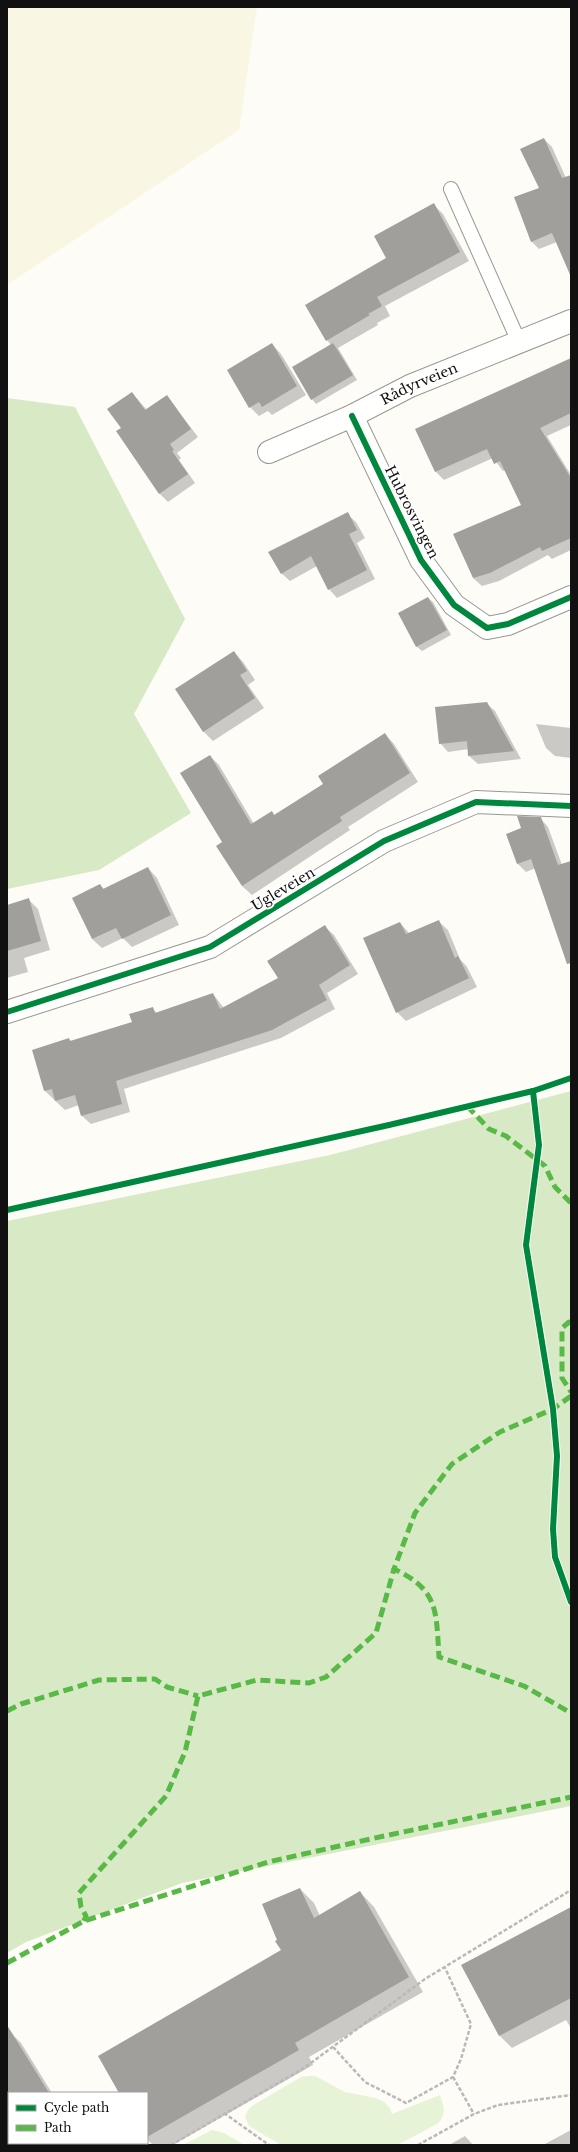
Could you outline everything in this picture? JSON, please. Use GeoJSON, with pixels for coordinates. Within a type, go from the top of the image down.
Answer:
{"type":"FeatureCollection","features":[{"type":"Feature","properties":{"kind":"street","name":"Rådyrveien"},"geometry":{"type":"LineString","coordinates":[[269,452],[352,416],[410,386],[571,321]]}},
{"type":"Feature","properties":{"kind":"street","name":"Hubrosvingen"},"geometry":{"type":"LineString","coordinates":[[352,416],[421,560],[454,605],[487,628],[508,624],[571,597]]}},
{"type":"Feature","properties":{"kind":"street","name":"Ugleveien"},"geometry":{"type":"LineString","coordinates":[[7,1012],[210,947],[384,841],[476,802],[571,806]]}},
{"type":"Feature","properties":{"kind":"lane"},"geometry":{"type":"LineString","coordinates":[[451,190],[519,342]]}},
{"type":"Feature","properties":{"kind":"path"},"geometry":{"type":"LineString","coordinates":[[171,2145],[304,2068],[445,1968],[571,1890]]}},
{"type":"Feature","properties":{"kind":"path"},"geometry":{"type":"LineString","coordinates":[[333,2047],[365,2082],[406,2103],[453,2077],[461,2059],[471,2024],[445,1968]]}},
{"type":"Feature","properties":{"kind":"path"},"geometry":{"type":"LineString","coordinates":[[453,2077],[474,2114]]}},
{"type":"Feature","properties":{"kind":"path"},"geometry":{"type":"LineString","coordinates":[[418,2145],[474,2114],[498,2105],[571,2095]]}},
{"type":"Feature","properties":{"kind":"path"},"geometry":{"type":"LineString","coordinates":[[224,2113],[269,2145]]}},
{"type":"Feature","properties":{"kind":"shaded area"},"geometry":{"type":"Polygon","coordinates":[[[7,7],[257,7],[239,130],[7,285],[7,7]]]}},
{"type":"Feature","properties":{"kind":"green space"},"geometry":{"type":"Polygon","coordinates":[[[7,398],[75,407],[185,619],[134,714],[191,813],[99,870],[7,889],[7,398]]]}},
{"type":"Feature","properties":{"kind":"green space"},"geometry":{"type":"Polygon","coordinates":[[[571,1091],[571,1806],[182,1883],[26,1942],[7,1953],[7,1221],[330,1155],[571,1091]]]}},
{"type":"Feature","properties":{"kind":"green space"},"geometry":{"type":"Polygon","coordinates":[[[315,2076],[345,2092],[375,2098],[384,2102],[390,2108],[392,2114],[440,2095],[444,2110],[443,2114],[437,2124],[397,2145],[281,2145],[249,2126],[245,2117],[248,2110],[252,2106],[301,2077],[315,2076]]]}},
{"type":"Feature","properties":{"kind":"green space"},"geometry":{"type":"Polygon","coordinates":[[[212,2130],[224,2133],[244,2145],[183,2145],[212,2130]]]}},
{"type":"Feature","properties":{"kind":"building"},"geometry":{"type":"Polygon","coordinates":[[[544,138],[562,178],[571,175],[571,277],[552,233],[531,242],[514,197],[539,188],[520,149],[544,138]]]}},
{"type":"Feature","properties":{"kind":"building"},"geometry":{"type":"Polygon","coordinates":[[[434,203],[460,252],[377,297],[382,306],[368,314],[370,315],[326,341],[305,305],[386,258],[374,236],[434,203]]]}},
{"type":"Feature","properties":{"kind":"building"},"geometry":{"type":"Polygon","coordinates":[[[272,343],[297,386],[262,407],[259,402],[249,408],[227,370],[272,343]]]}},
{"type":"Feature","properties":{"kind":"building"},"geometry":{"type":"Polygon","coordinates":[[[333,343],[353,375],[311,400],[292,367],[333,343]]]}},
{"type":"Feature","properties":{"kind":"building"},"geometry":{"type":"Polygon","coordinates":[[[571,358],[571,413],[540,428],[571,478],[571,538],[542,551],[540,547],[490,573],[473,578],[453,534],[521,505],[500,461],[494,464],[487,449],[435,472],[415,429],[571,358]]]}},
{"type":"Feature","properties":{"kind":"building"},"geometry":{"type":"Polygon","coordinates":[[[132,392],[145,410],[167,395],[191,429],[170,444],[174,450],[172,451],[188,474],[159,494],[116,431],[121,428],[107,409],[132,392]]]}},
{"type":"Feature","properties":{"kind":"building"},"geometry":{"type":"Polygon","coordinates":[[[348,512],[357,530],[349,534],[367,570],[328,590],[311,556],[281,574],[268,552],[348,512]]]}},
{"type":"Feature","properties":{"kind":"building"},"geometry":{"type":"Polygon","coordinates":[[[428,597],[447,630],[416,647],[398,613],[428,597]]]}},
{"type":"Feature","properties":{"kind":"building"},"geometry":{"type":"Polygon","coordinates":[[[234,651],[247,671],[240,675],[255,698],[203,732],[175,689],[234,651]]]}},
{"type":"Feature","properties":{"kind":"building"},"geometry":{"type":"Polygon","coordinates":[[[487,702],[514,751],[468,756],[467,741],[439,744],[435,707],[487,702]]]}},
{"type":"Feature","properties":{"kind":"building"},"geometry":{"type":"Polygon","coordinates":[[[385,733],[410,773],[340,817],[342,821],[242,886],[216,846],[222,842],[180,773],[210,755],[251,824],[272,811],[274,815],[323,784],[318,776],[385,733]]]}},
{"type":"Feature","properties":{"kind":"building"},"geometry":{"type":"Polygon","coordinates":[[[517,816],[541,817],[558,865],[571,861],[571,963],[567,964],[531,859],[517,864],[506,834],[521,828],[517,816]]]}},
{"type":"Feature","properties":{"kind":"building"},"geometry":{"type":"Polygon","coordinates":[[[148,867],[171,915],[122,939],[116,928],[92,939],[72,898],[100,884],[103,889],[148,867]]]}},
{"type":"Feature","properties":{"kind":"building"},"geometry":{"type":"Polygon","coordinates":[[[29,898],[41,941],[7,951],[7,905],[29,898]]]}},
{"type":"Feature","properties":{"kind":"building"},"geometry":{"type":"Polygon","coordinates":[[[439,920],[455,958],[458,956],[469,978],[396,1013],[363,938],[400,922],[406,934],[439,920]]]}},
{"type":"Feature","properties":{"kind":"building"},"geometry":{"type":"Polygon","coordinates":[[[325,925],[350,965],[319,985],[327,1000],[272,1030],[116,1081],[122,1104],[81,1116],[75,1095],[55,1101],[52,1089],[44,1091],[32,1050],[69,1038],[70,1041],[132,1022],[129,1014],[153,1007],[155,1013],[213,993],[220,1009],[278,978],[267,961],[325,925]]]}},
{"type":"Feature","properties":{"kind":"building"},"geometry":{"type":"Polygon","coordinates":[[[300,1888],[314,1918],[360,1891],[409,1977],[295,2043],[299,2050],[148,2136],[148,2092],[118,2092],[98,2056],[281,1950],[275,1941],[277,1940],[262,1904],[300,1888]]]}},
{"type":"Feature","properties":{"kind":"building"},"geometry":{"type":"Polygon","coordinates":[[[571,1907],[571,1998],[499,2036],[461,1965],[571,1907]]]}},
{"type":"Feature","properties":{"kind":"building"},"geometry":{"type":"Polygon","coordinates":[[[7,2025],[48,2092],[7,2093],[7,2025]]]}},
{"type":"Feature","properties":{"kind":"marked path"},"geometry":{"type":"LineString","coordinates":[[467,1106],[489,1129],[506,1136],[545,1166],[555,1187],[571,1203]]}},
{"type":"Feature","properties":{"kind":"marked path"},"geometry":{"type":"LineString","coordinates":[[571,1323],[569,1322],[562,1328],[562,1378],[571,1392]]}},
{"type":"Feature","properties":{"kind":"marked path"},"geometry":{"type":"LineString","coordinates":[[571,1396],[553,1409],[500,1432],[452,1464],[415,1513],[394,1569],[420,1585],[427,1594],[435,1614],[439,1657],[524,1686],[571,1713]]}},
{"type":"Feature","properties":{"kind":"marked path"},"geometry":{"type":"LineString","coordinates":[[84,1921],[86,1916],[81,1907],[79,1893],[166,1796],[185,1752],[198,1696],[257,1680],[309,1683],[326,1677],[376,1633],[394,1569]]}},
{"type":"Feature","properties":{"kind":"marked path"},"geometry":{"type":"LineString","coordinates":[[7,1711],[21,1704],[99,1680],[155,1679],[167,1687],[198,1696]]}},
{"type":"Feature","properties":{"kind":"marked path"},"geometry":{"type":"LineString","coordinates":[[7,1963],[84,1921],[268,1862],[571,1797]]}},
{"type":"Feature","properties":{"kind":"cycle path"},"geometry":{"type":"LineString","coordinates":[[352,416],[421,560],[454,605],[487,628],[508,624],[571,597]]}},
{"type":"Feature","properties":{"kind":"cycle path"},"geometry":{"type":"LineString","coordinates":[[7,1012],[210,947],[384,841],[476,802],[571,806]]}},
{"type":"Feature","properties":{"kind":"cycle path"},"geometry":{"type":"LineString","coordinates":[[7,1210],[389,1125],[533,1091],[571,1078]]}},
{"type":"Feature","properties":{"kind":"cycle path"},"geometry":{"type":"LineString","coordinates":[[533,1091],[539,1145],[526,1245],[553,1409],[557,1456],[553,1529],[555,1557],[571,1602]]}}]}
